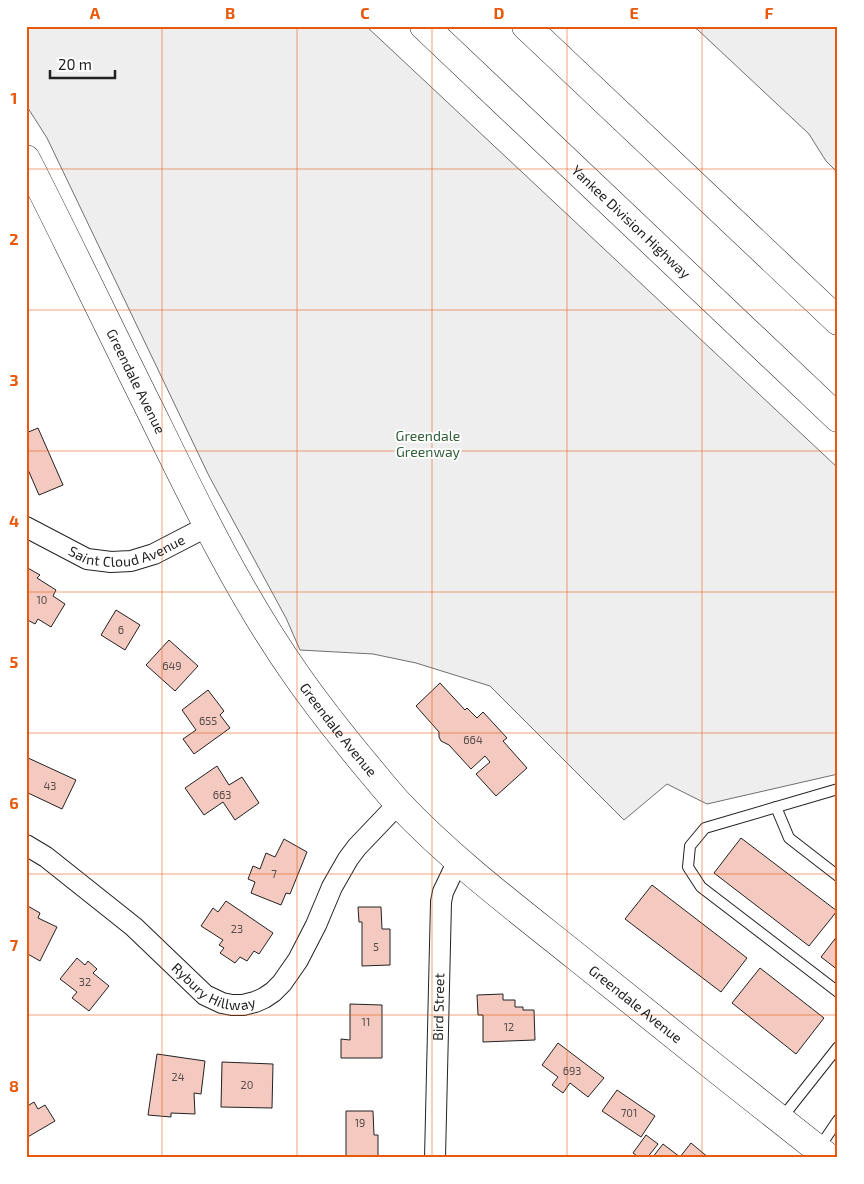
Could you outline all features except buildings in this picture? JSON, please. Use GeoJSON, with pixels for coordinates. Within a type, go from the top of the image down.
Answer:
{"type":"FeatureCollection","features":[{"type":"Feature","properties":{"kind":"main road","name":"Yankee Division Highway"},"geometry":{"type":"LineString","coordinates":[[424,26],[838,418]]}},
{"type":"Feature","properties":{"kind":"main road"},"geometry":{"type":"LineString","coordinates":[[526,26],[838,321]]}},
{"type":"Feature","properties":{"kind":"main road","name":"Greendale Avenue"},"geometry":{"type":"LineString","coordinates":[[26,160],[208,526],[244,591],[296,674],[334,726],[399,803],[440,844],[514,907],[824,1153]]}},
{"type":"Feature","properties":{"kind":"street","name":"Saint Cloud Avenue"},"geometry":{"type":"LineString","coordinates":[[26,527],[87,559],[111,562],[131,561],[154,554],[208,526]]}},
{"type":"Feature","properties":{"kind":"street","name":"Rybury Hillway"},"geometry":{"type":"LineString","coordinates":[[26,845],[46,857],[134,927],[205,995],[222,1003],[243,1005],[264,998],[287,978],[307,944],[332,887],[348,859],[399,803]]}},
{"type":"Feature","properties":{"kind":"street","name":"Bird Street"},"geometry":{"type":"LineString","coordinates":[[435,1158],[441,908],[443,892],[447,881],[452,871],[462,863]]}},
{"type":"Feature","properties":{"kind":"lane"},"geometry":{"type":"LineString","coordinates":[[838,789],[705,828],[690,846],[688,867],[700,887],[838,992]]}},
{"type":"Feature","properties":{"kind":"lane"},"geometry":{"type":"LineString","coordinates":[[776,807],[789,838],[838,876]]}},
{"type":"Feature","properties":{"kind":"lane"},"geometry":{"type":"LineString","coordinates":[[781,1120],[838,1047]]}},
{"type":"Feature","properties":{"kind":"lane"},"geometry":{"type":"LineString","coordinates":[[824,1153],[838,1120]]}},
{"type":"Feature","properties":{"kind":"green space","name":"Greendale Greenway"},"geometry":{"type":"Polygon","coordinates":[[[26,26],[366,26],[838,468],[838,774],[707,804],[667,784],[624,820],[490,686],[416,663],[373,654],[300,650],[286,618],[209,476],[47,138],[26,105],[26,26]]]}},
{"type":"Feature","properties":{"kind":"green space"},"geometry":{"type":"Polygon","coordinates":[[[692,26],[838,26],[838,173],[826,161],[809,134],[692,26]]]}}]}
